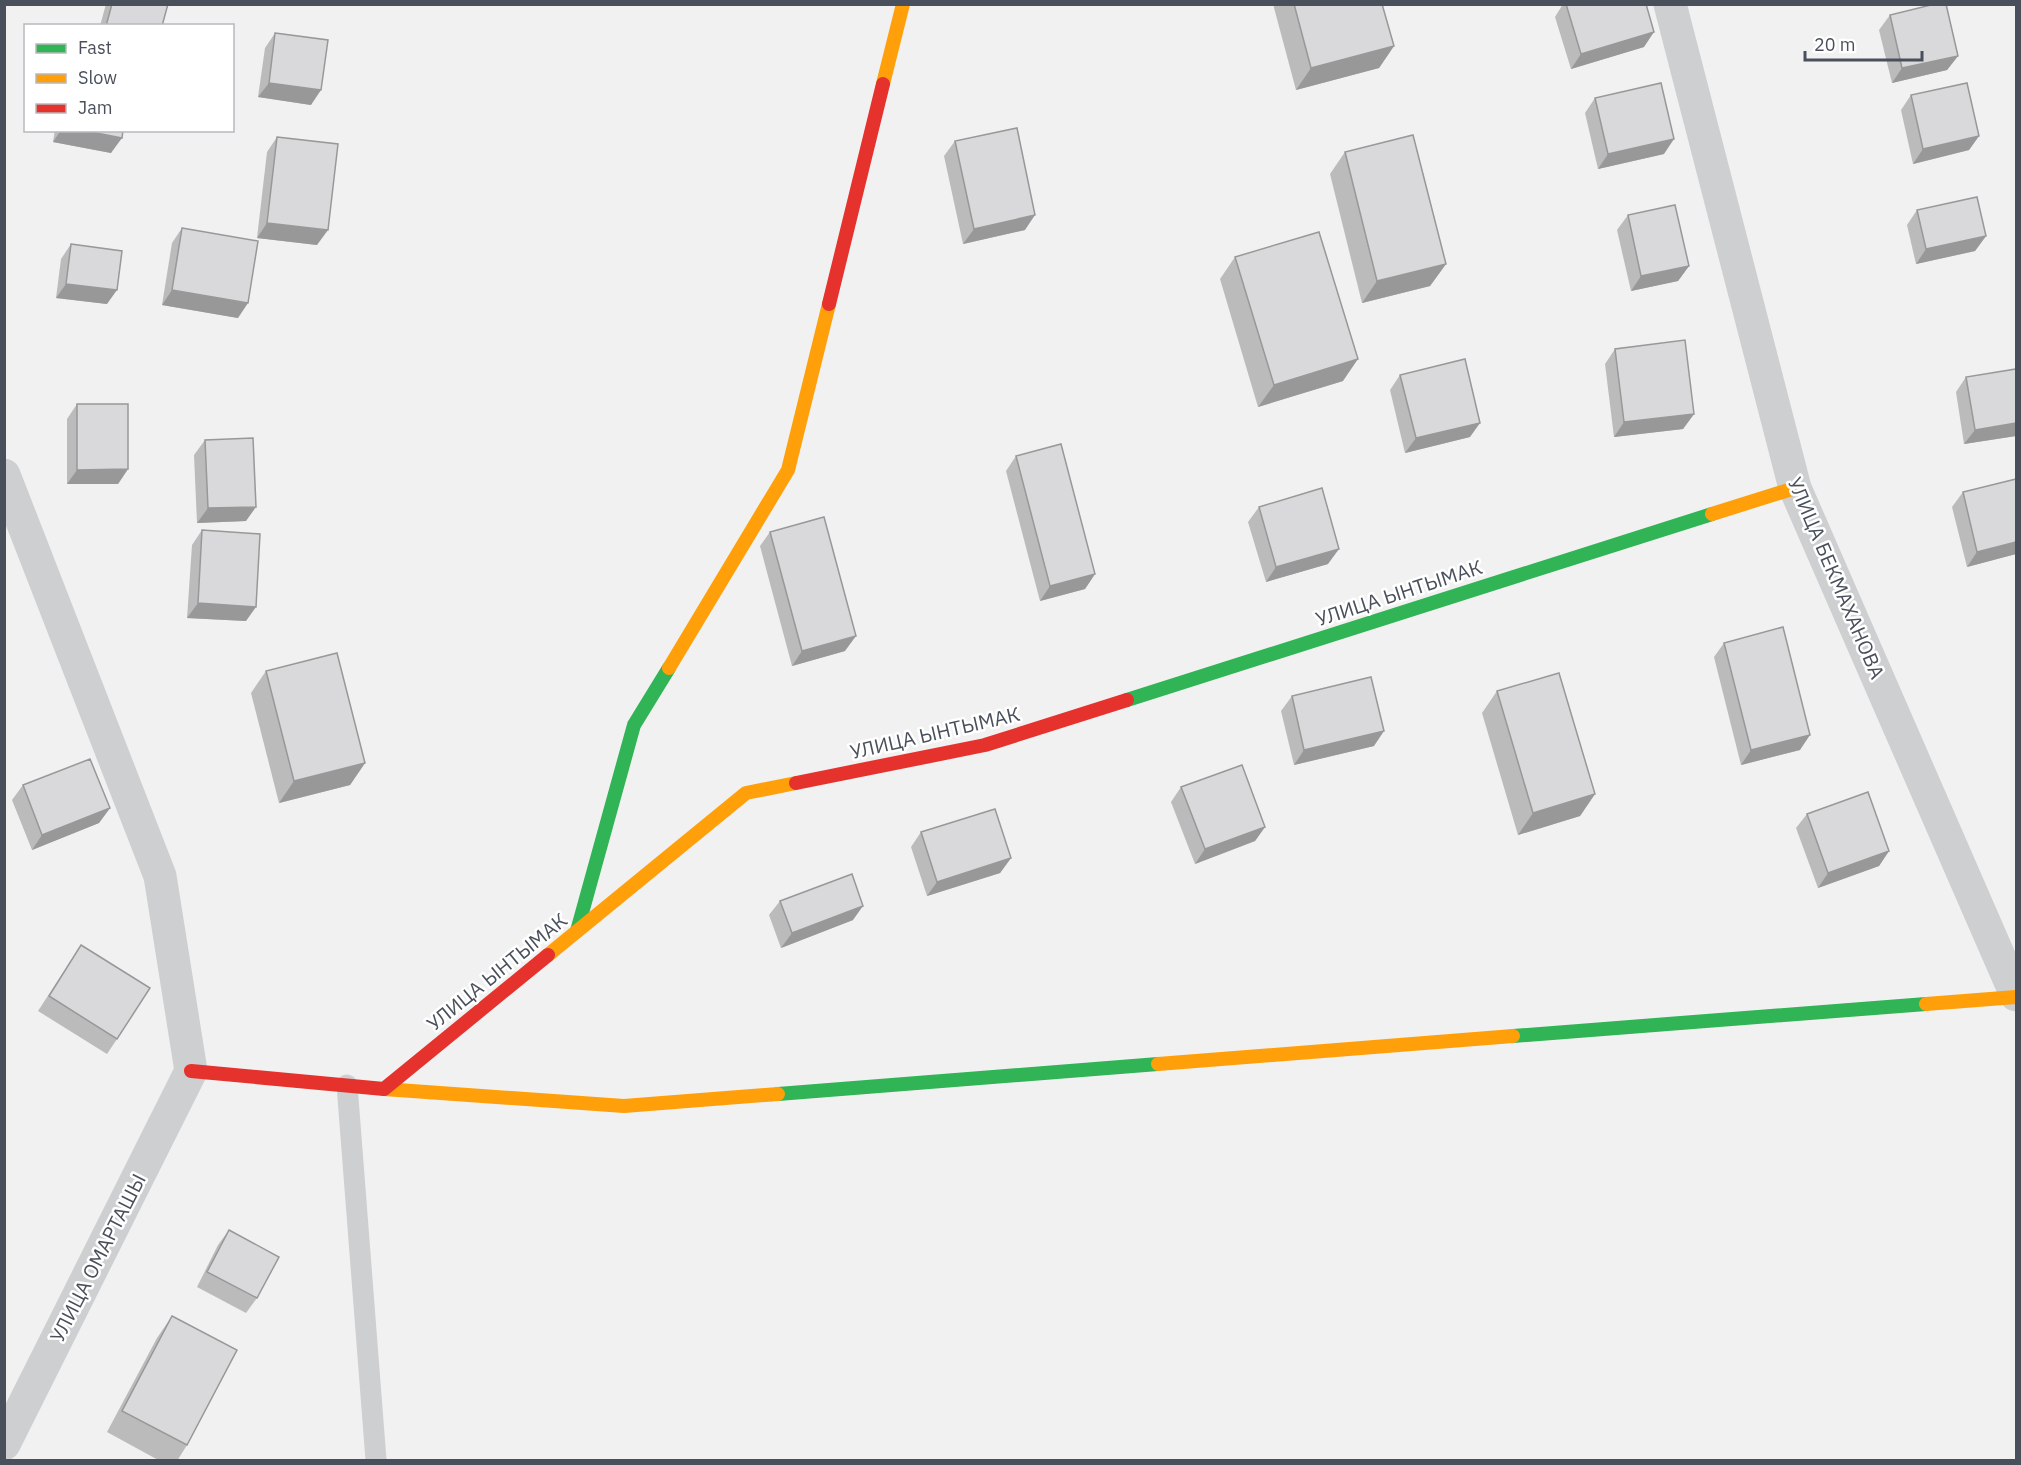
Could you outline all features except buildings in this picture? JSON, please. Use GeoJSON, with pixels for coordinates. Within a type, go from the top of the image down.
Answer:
{"type":"FeatureCollection","features":[{"type":"Feature","properties":{"kind":"street"},"geometry":{"type":"LineString","coordinates":[[577,931],[634,725],[788,470],[903,4]]}},
{"type":"Feature","properties":{"kind":"street","name":"УЛИЦА БЕКМАХАНОВА"},"geometry":{"type":"LineString","coordinates":[[1670,4],[1795,488],[2016,996]]}},
{"type":"Feature","properties":{"kind":"street"},"geometry":{"type":"LineString","coordinates":[[4,475],[160,876],[191,1071],[384,1089],[624,1106],[2016,996]]}},
{"type":"Feature","properties":{"kind":"street","name":"УЛИЦА ЫНТЫМАК"},"geometry":{"type":"LineString","coordinates":[[384,1089],[746,794],[985,745],[1795,488]]}},
{"type":"Feature","properties":{"kind":"street","name":"УЛИЦА ОМАРТАШЫ"},"geometry":{"type":"LineString","coordinates":[[4,1444],[191,1071]]}},
{"type":"Feature","properties":{"kind":"lane"},"geometry":{"type":"LineString","coordinates":[[347,1085],[376,1461]]}},
{"type":"Feature","properties":{"kind":"traffic: fast"},"geometry":{"type":"LineString","coordinates":[[1127,700],[1712,514]]}},
{"type":"Feature","properties":{"kind":"traffic: fast"},"geometry":{"type":"LineString","coordinates":[[577,931],[634,725],[669,668]]}},
{"type":"Feature","properties":{"kind":"traffic: fast"},"geometry":{"type":"LineString","coordinates":[[1513,1036],[1926,1004]]}},
{"type":"Feature","properties":{"kind":"traffic: fast"},"geometry":{"type":"LineString","coordinates":[[778,1094],[1158,1064]]}},
{"type":"Feature","properties":{"kind":"traffic: slow"},"geometry":{"type":"LineString","coordinates":[[883,84],[903,4]]}},
{"type":"Feature","properties":{"kind":"traffic: slow"},"geometry":{"type":"LineString","coordinates":[[669,668],[788,470],[829,304]]}},
{"type":"Feature","properties":{"kind":"traffic: slow"},"geometry":{"type":"LineString","coordinates":[[1712,514],[1795,488]]}},
{"type":"Feature","properties":{"kind":"traffic: slow"},"geometry":{"type":"LineString","coordinates":[[548,955],[746,793],[796,783]]}},
{"type":"Feature","properties":{"kind":"traffic: slow"},"geometry":{"type":"LineString","coordinates":[[1926,1004],[2016,997]]}},
{"type":"Feature","properties":{"kind":"traffic: slow"},"geometry":{"type":"LineString","coordinates":[[1158,1064],[1513,1036]]}},
{"type":"Feature","properties":{"kind":"traffic: slow"},"geometry":{"type":"LineString","coordinates":[[384,1089],[624,1106],[778,1094]]}},
{"type":"Feature","properties":{"kind":"traffic: jam"},"geometry":{"type":"LineString","coordinates":[[829,304],[883,84]]}},
{"type":"Feature","properties":{"kind":"traffic: jam"},"geometry":{"type":"LineString","coordinates":[[796,783],[985,745],[1127,700]]}},
{"type":"Feature","properties":{"kind":"traffic: jam"},"geometry":{"type":"LineString","coordinates":[[191,1071],[384,1089],[548,955]]}}]}
